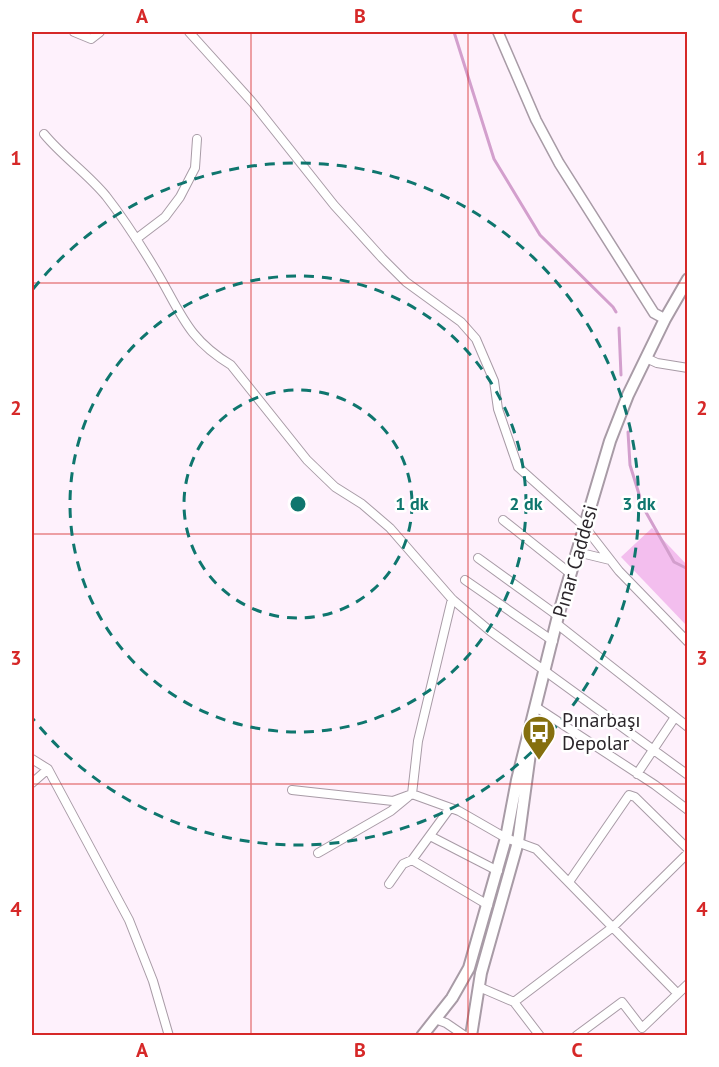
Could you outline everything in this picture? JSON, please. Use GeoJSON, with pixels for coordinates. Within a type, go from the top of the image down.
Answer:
{"type":"FeatureCollection","features":[{"type":"Feature","properties":{"kind":"main road","name":"Pınar Caddesi"},"geometry":{"type":"LineString","coordinates":[[422,1035],[452,998],[470,968],[498,871],[517,780],[558,620],[610,441],[664,320],[687,279]]}},
{"type":"Feature","properties":{"kind":"main road","name":"Pınar Caddesi"},"geometry":{"type":"LineString","coordinates":[[471,1035],[481,973],[518,842],[528,779],[535,711]]}},
{"type":"Feature","properties":{"kind":"main road"},"geometry":{"type":"LineString","coordinates":[[470,968],[481,973]]}},
{"type":"Feature","properties":{"kind":"street"},"geometry":{"type":"LineString","coordinates":[[74,32],[91,39],[100,32]]}},
{"type":"Feature","properties":{"kind":"street"},"geometry":{"type":"LineString","coordinates":[[189,32],[253,103],[334,205],[382,258],[406,282],[461,322],[476,339],[494,381],[498,409],[518,467],[584,526],[610,560],[687,642]]}},
{"type":"Feature","properties":{"kind":"street"},"geometry":{"type":"LineString","coordinates":[[498,32],[536,120],[559,164],[654,313],[664,320]]}},
{"type":"Feature","properties":{"kind":"street"},"geometry":{"type":"LineString","coordinates":[[44,134],[55,148],[72,160],[106,196],[136,239],[194,337],[216,356],[231,365],[307,460],[334,487],[362,504],[390,528],[452,599],[687,776]]}},
{"type":"Feature","properties":{"kind":"street"},"geometry":{"type":"LineString","coordinates":[[136,239],[165,216],[180,197],[195,168],[197,138]]}},
{"type":"Feature","properties":{"kind":"street"},"geometry":{"type":"LineString","coordinates":[[646,358],[657,363],[687,368]]}},
{"type":"Feature","properties":{"kind":"street"},"geometry":{"type":"LineString","coordinates":[[503,520],[571,574]]}},
{"type":"Feature","properties":{"kind":"street"},"geometry":{"type":"LineString","coordinates":[[577,552],[610,560]]}},
{"type":"Feature","properties":{"kind":"street"},"geometry":{"type":"LineString","coordinates":[[478,558],[558,620],[687,727]]}},
{"type":"Feature","properties":{"kind":"street"},"geometry":{"type":"LineString","coordinates":[[465,580],[553,641]]}},
{"type":"Feature","properties":{"kind":"street"},"geometry":{"type":"LineString","coordinates":[[318,853],[391,811],[412,794],[418,741],[452,599]]}},
{"type":"Feature","properties":{"kind":"street"},"geometry":{"type":"LineString","coordinates":[[535,711],[655,785],[687,810]]}},
{"type":"Feature","properties":{"kind":"street"},"geometry":{"type":"LineString","coordinates":[[637,774],[675,717]]}},
{"type":"Feature","properties":{"kind":"street"},"geometry":{"type":"LineString","coordinates":[[32,759],[48,769],[129,920],[153,981],[169,1035]]}},
{"type":"Feature","properties":{"kind":"street"},"geometry":{"type":"LineString","coordinates":[[32,783],[48,769]]}},
{"type":"Feature","properties":{"kind":"street"},"geometry":{"type":"LineString","coordinates":[[292,790],[393,801],[412,794],[450,808],[506,838],[536,849],[678,993]]}},
{"type":"Feature","properties":{"kind":"street"},"geometry":{"type":"LineString","coordinates":[[514,1002],[613,927],[687,851],[635,797],[629,795],[568,882]]}},
{"type":"Feature","properties":{"kind":"street"},"geometry":{"type":"LineString","coordinates":[[389,884],[403,864],[412,860],[450,808]]}},
{"type":"Feature","properties":{"kind":"street"},"geometry":{"type":"LineString","coordinates":[[430,836],[498,871]]}},
{"type":"Feature","properties":{"kind":"street"},"geometry":{"type":"LineString","coordinates":[[412,860],[488,904]]}},
{"type":"Feature","properties":{"kind":"street"},"geometry":{"type":"LineString","coordinates":[[576,1035],[622,1002],[642,1028],[687,984]]}},
{"type":"Feature","properties":{"kind":"street"},"geometry":{"type":"LineString","coordinates":[[479,987],[514,1002],[540,1035]]}},
{"type":"Feature","properties":{"kind":"street"},"geometry":{"type":"LineString","coordinates":[[435,1019],[465,1035]]}},
{"type":"Feature","properties":{"kind":"shaded area"},"geometry":{"type":"Polygon","coordinates":[[[652,528],[687,565],[687,626],[621,557],[652,528]]]}},
{"type":"Feature","properties":{"kind":"waterway"},"geometry":{"type":"LineString","coordinates":[[454,32],[494,159],[540,235],[616,312]]}},
{"type":"Feature","properties":{"kind":"waterway"},"geometry":{"type":"LineString","coordinates":[[619,328],[621,375]]}},
{"type":"Feature","properties":{"kind":"waterway"},"geometry":{"type":"LineString","coordinates":[[628,432],[630,465],[643,507],[674,562],[688,569]]}},
{"type":"Feature","properties":{"kind":"place","name":"Pınarbaşı Depolar"},"geometry":{"type":"Point","coordinates":[539,761]}}]}
